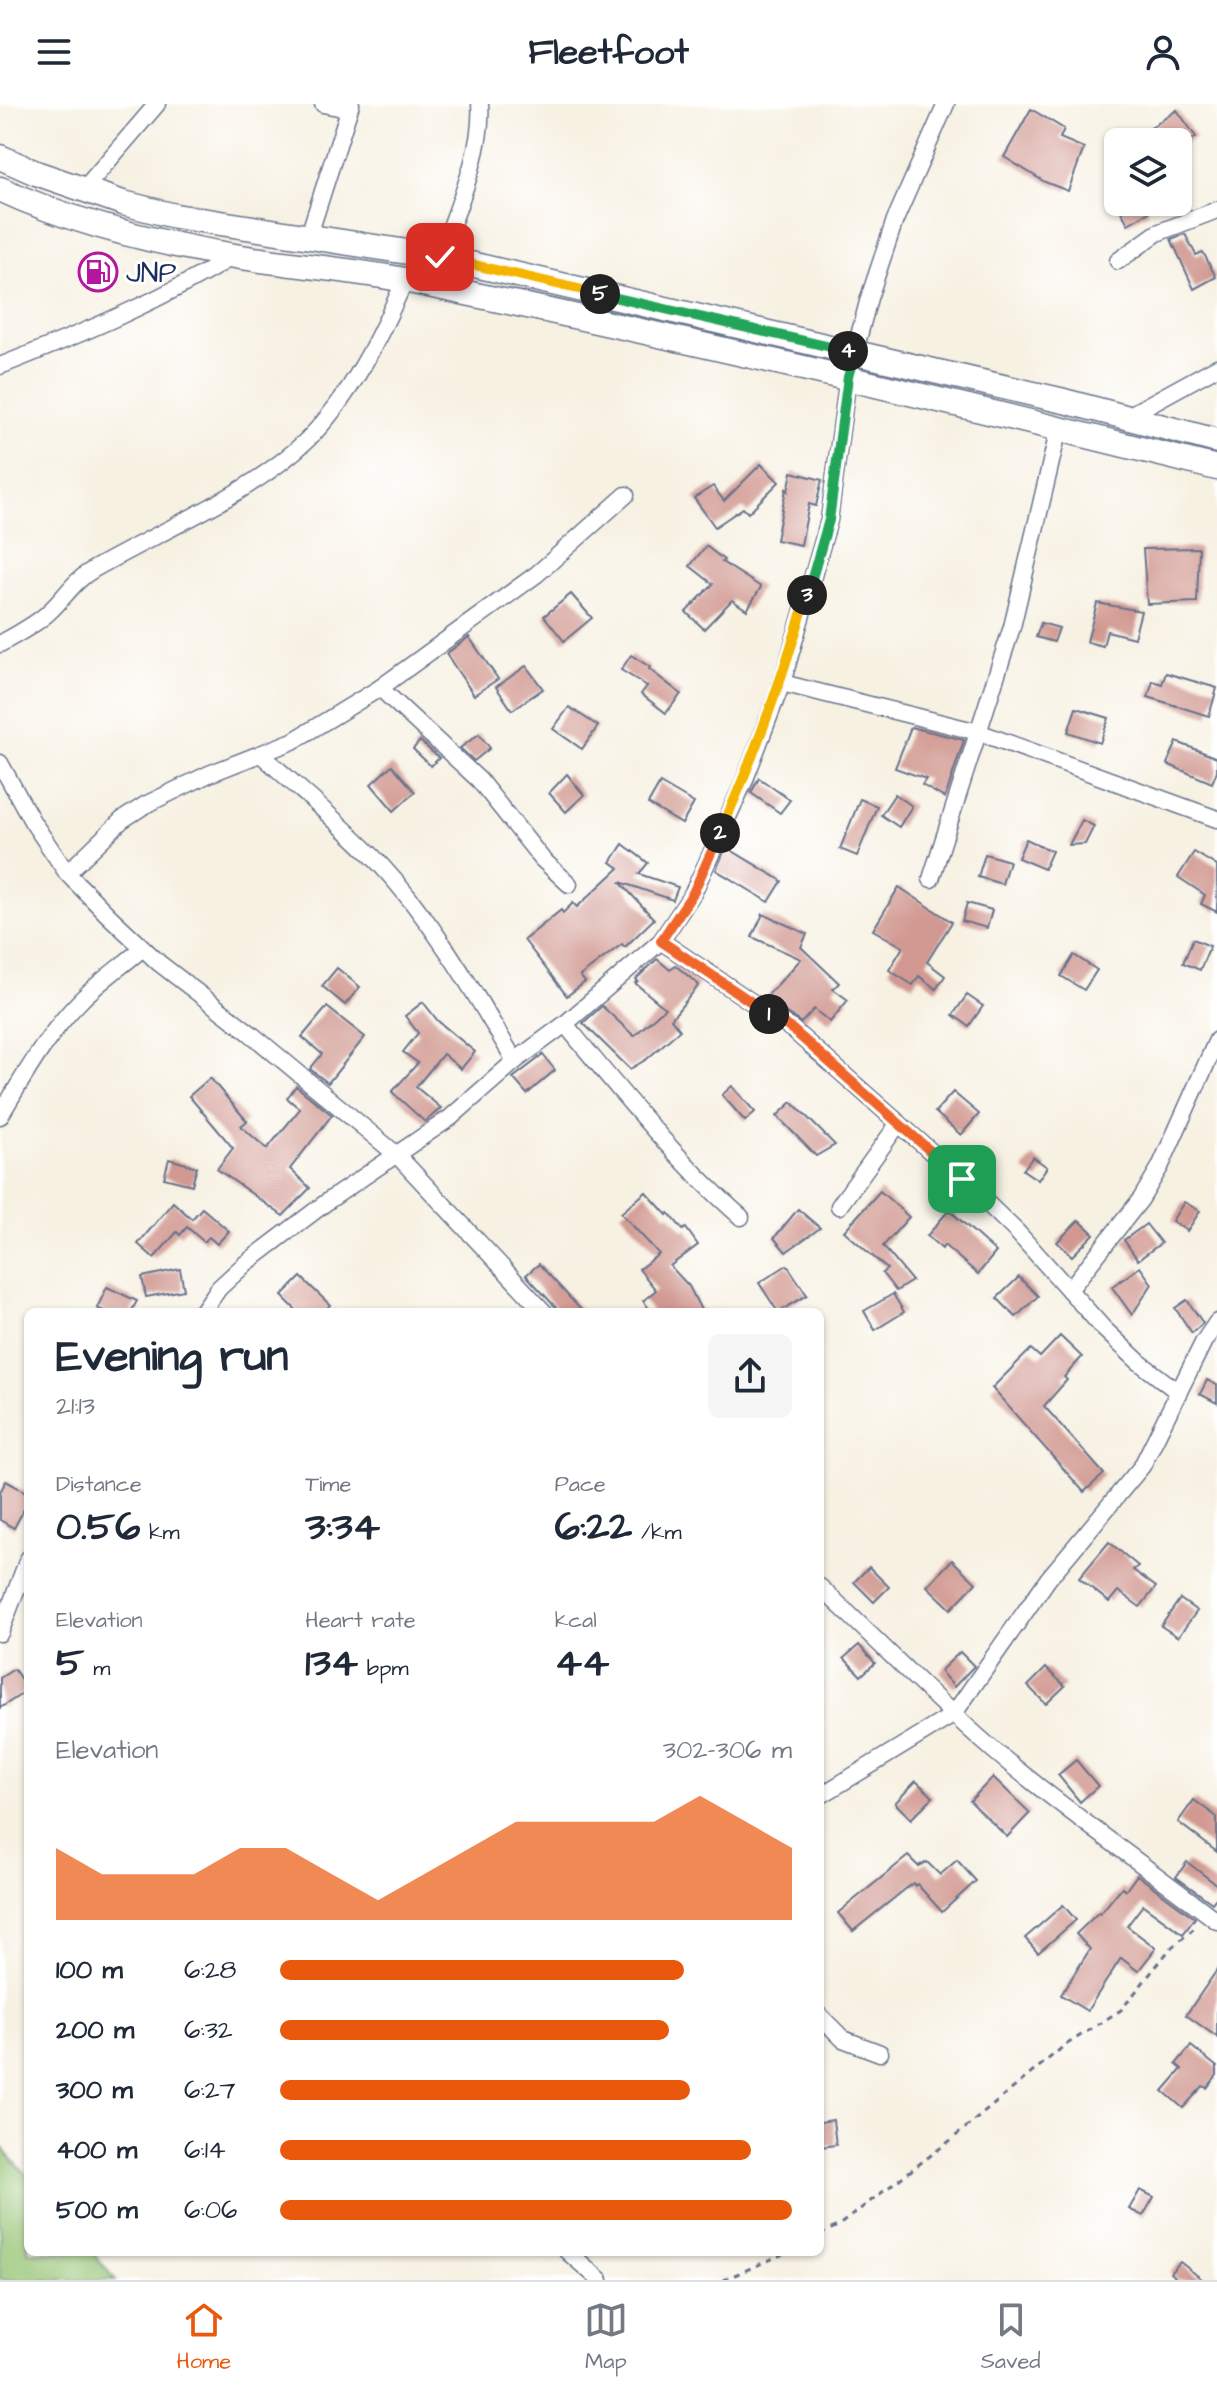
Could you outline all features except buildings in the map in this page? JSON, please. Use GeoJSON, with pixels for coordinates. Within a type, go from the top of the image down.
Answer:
{"type":"FeatureCollection","features":[{"type":"Feature","properties":{"kind":"street"},"geometry":{"type":"LineString","coordinates":[[84,189],[157,104]]}},
{"type":"Feature","properties":{"kind":"street"},"geometry":{"type":"LineString","coordinates":[[308,238],[349,106],[323,104]]}},
{"type":"Feature","properties":{"kind":"street"},"geometry":{"type":"LineString","coordinates":[[440,257],[470,167],[481,118],[480,104]]}},
{"type":"Feature","properties":{"kind":"street"},"geometry":{"type":"LineString","coordinates":[[205,1308],[219,1288],[245,1264],[328,1201],[450,1118],[515,1061],[565,1024],[661,941],[693,893],[744,782],[782,683],[829,520],[848,377],[869,298],[895,220],[946,104]]}},
{"type":"Feature","properties":{"kind":"street"},"geometry":{"type":"LineString","coordinates":[[0,157],[123,203],[175,216],[440,257],[855,352],[1217,441]]}},
{"type":"Feature","properties":{"kind":"street"},"geometry":{"type":"LineString","coordinates":[[0,189],[63,215],[234,256],[405,280],[848,377],[1217,468]]}},
{"type":"Feature","properties":{"kind":"street"},"geometry":{"type":"LineString","coordinates":[[1118,261],[1157,233],[1217,210]]}},
{"type":"Feature","properties":{"kind":"street"},"geometry":{"type":"LineString","coordinates":[[0,366],[78,335],[190,282],[234,256]]}},
{"type":"Feature","properties":{"kind":"street"},"geometry":{"type":"LineString","coordinates":[[0,644],[42,618],[77,579],[211,506],[283,461],[308,439],[360,369],[380,336],[405,280]]}},
{"type":"Feature","properties":{"kind":"street"},"geometry":{"type":"LineString","coordinates":[[1126,417],[1217,367]]}},
{"type":"Feature","properties":{"kind":"street"},"geometry":{"type":"LineString","coordinates":[[931,879],[1012,627],[1059,428]]}},
{"type":"Feature","properties":{"kind":"street"},"geometry":{"type":"LineString","coordinates":[[67,873],[122,820],[145,805],[209,774],[262,755],[327,723],[380,688],[537,574],[626,495]]}},
{"type":"Feature","properties":{"kind":"street"},"geometry":{"type":"LineString","coordinates":[[782,683],[978,732],[1217,819]]}},
{"type":"Feature","properties":{"kind":"street"},"geometry":{"type":"LineString","coordinates":[[380,688],[479,780],[542,859],[569,884]]}},
{"type":"Feature","properties":{"kind":"street"},"geometry":{"type":"LineString","coordinates":[[262,755],[379,863],[411,900],[455,962],[515,1061]]}},
{"type":"Feature","properties":{"kind":"street"},"geometry":{"type":"LineString","coordinates":[[0,763],[32,821],[67,873],[143,948],[397,1155],[540,1308]]}},
{"type":"Feature","properties":{"kind":"street"},"geometry":{"type":"LineString","coordinates":[[661,941],[793,1030],[1017,1232],[1104,1329],[1178,1392]]}},
{"type":"Feature","properties":{"kind":"street"},"geometry":{"type":"LineString","coordinates":[[0,1116],[30,1066],[64,1019],[82,999],[143,948]]}},
{"type":"Feature","properties":{"kind":"street"},"geometry":{"type":"LineString","coordinates":[[565,1024],[656,1134],[698,1179],[741,1217]]}},
{"type":"Feature","properties":{"kind":"street"},"geometry":{"type":"LineString","coordinates":[[1069,1290],[1141,1199],[1160,1167],[1217,1040]]}},
{"type":"Feature","properties":{"kind":"street"},"geometry":{"type":"LineString","coordinates":[[839,1206],[899,1123]]}},
{"type":"Feature","properties":{"kind":"street"},"geometry":{"type":"LineString","coordinates":[[824,1794],[953,1715],[1048,1579],[1142,1466],[1204,1341],[1217,1322]]}},
{"type":"Feature","properties":{"kind":"street"},"geometry":{"type":"LineString","coordinates":[[0,1633],[24,1570]]}},
{"type":"Feature","properties":{"kind":"street"},"geometry":{"type":"LineString","coordinates":[[824,1591],[953,1715],[1063,1808],[1215,1916]]}},
{"type":"Feature","properties":{"kind":"street"},"geometry":{"type":"LineString","coordinates":[[824,2020],[843,2039],[880,2053]]}},
{"type":"Feature","properties":{"kind":"street"},"geometry":{"type":"LineString","coordinates":[[573,2256],[600,2280]]}},
{"type":"Feature","properties":{"kind":"path"},"geometry":{"type":"LineString","coordinates":[[824,2233],[839,2225],[951,2140],[1064,2046],[1121,2010],[1170,1949],[1192,1929],[1215,1916]]}},
{"type":"Feature","properties":{"kind":"path"},"geometry":{"type":"LineString","coordinates":[[723,2280],[779,2256]]}},
{"type":"Feature","properties":{"kind":"green space"},"geometry":{"type":"Polygon","coordinates":[[[0,2145],[24,2172],[24,2256],[95,2256],[116,2280],[0,2280],[0,2145]]]}},
{"type":"Feature","properties":{"kind":"place","name":"JNP"},"geometry":{"type":"Point","coordinates":[98,272]}},
{"type":"Feature","properties":{"kind":"route"},"geometry":{"type":"LineString","coordinates":[[440,257],[855,352],[848,377],[829,520],[782,683],[744,782],[693,893],[661,941],[793,1030],[962,1179]]}}]}
